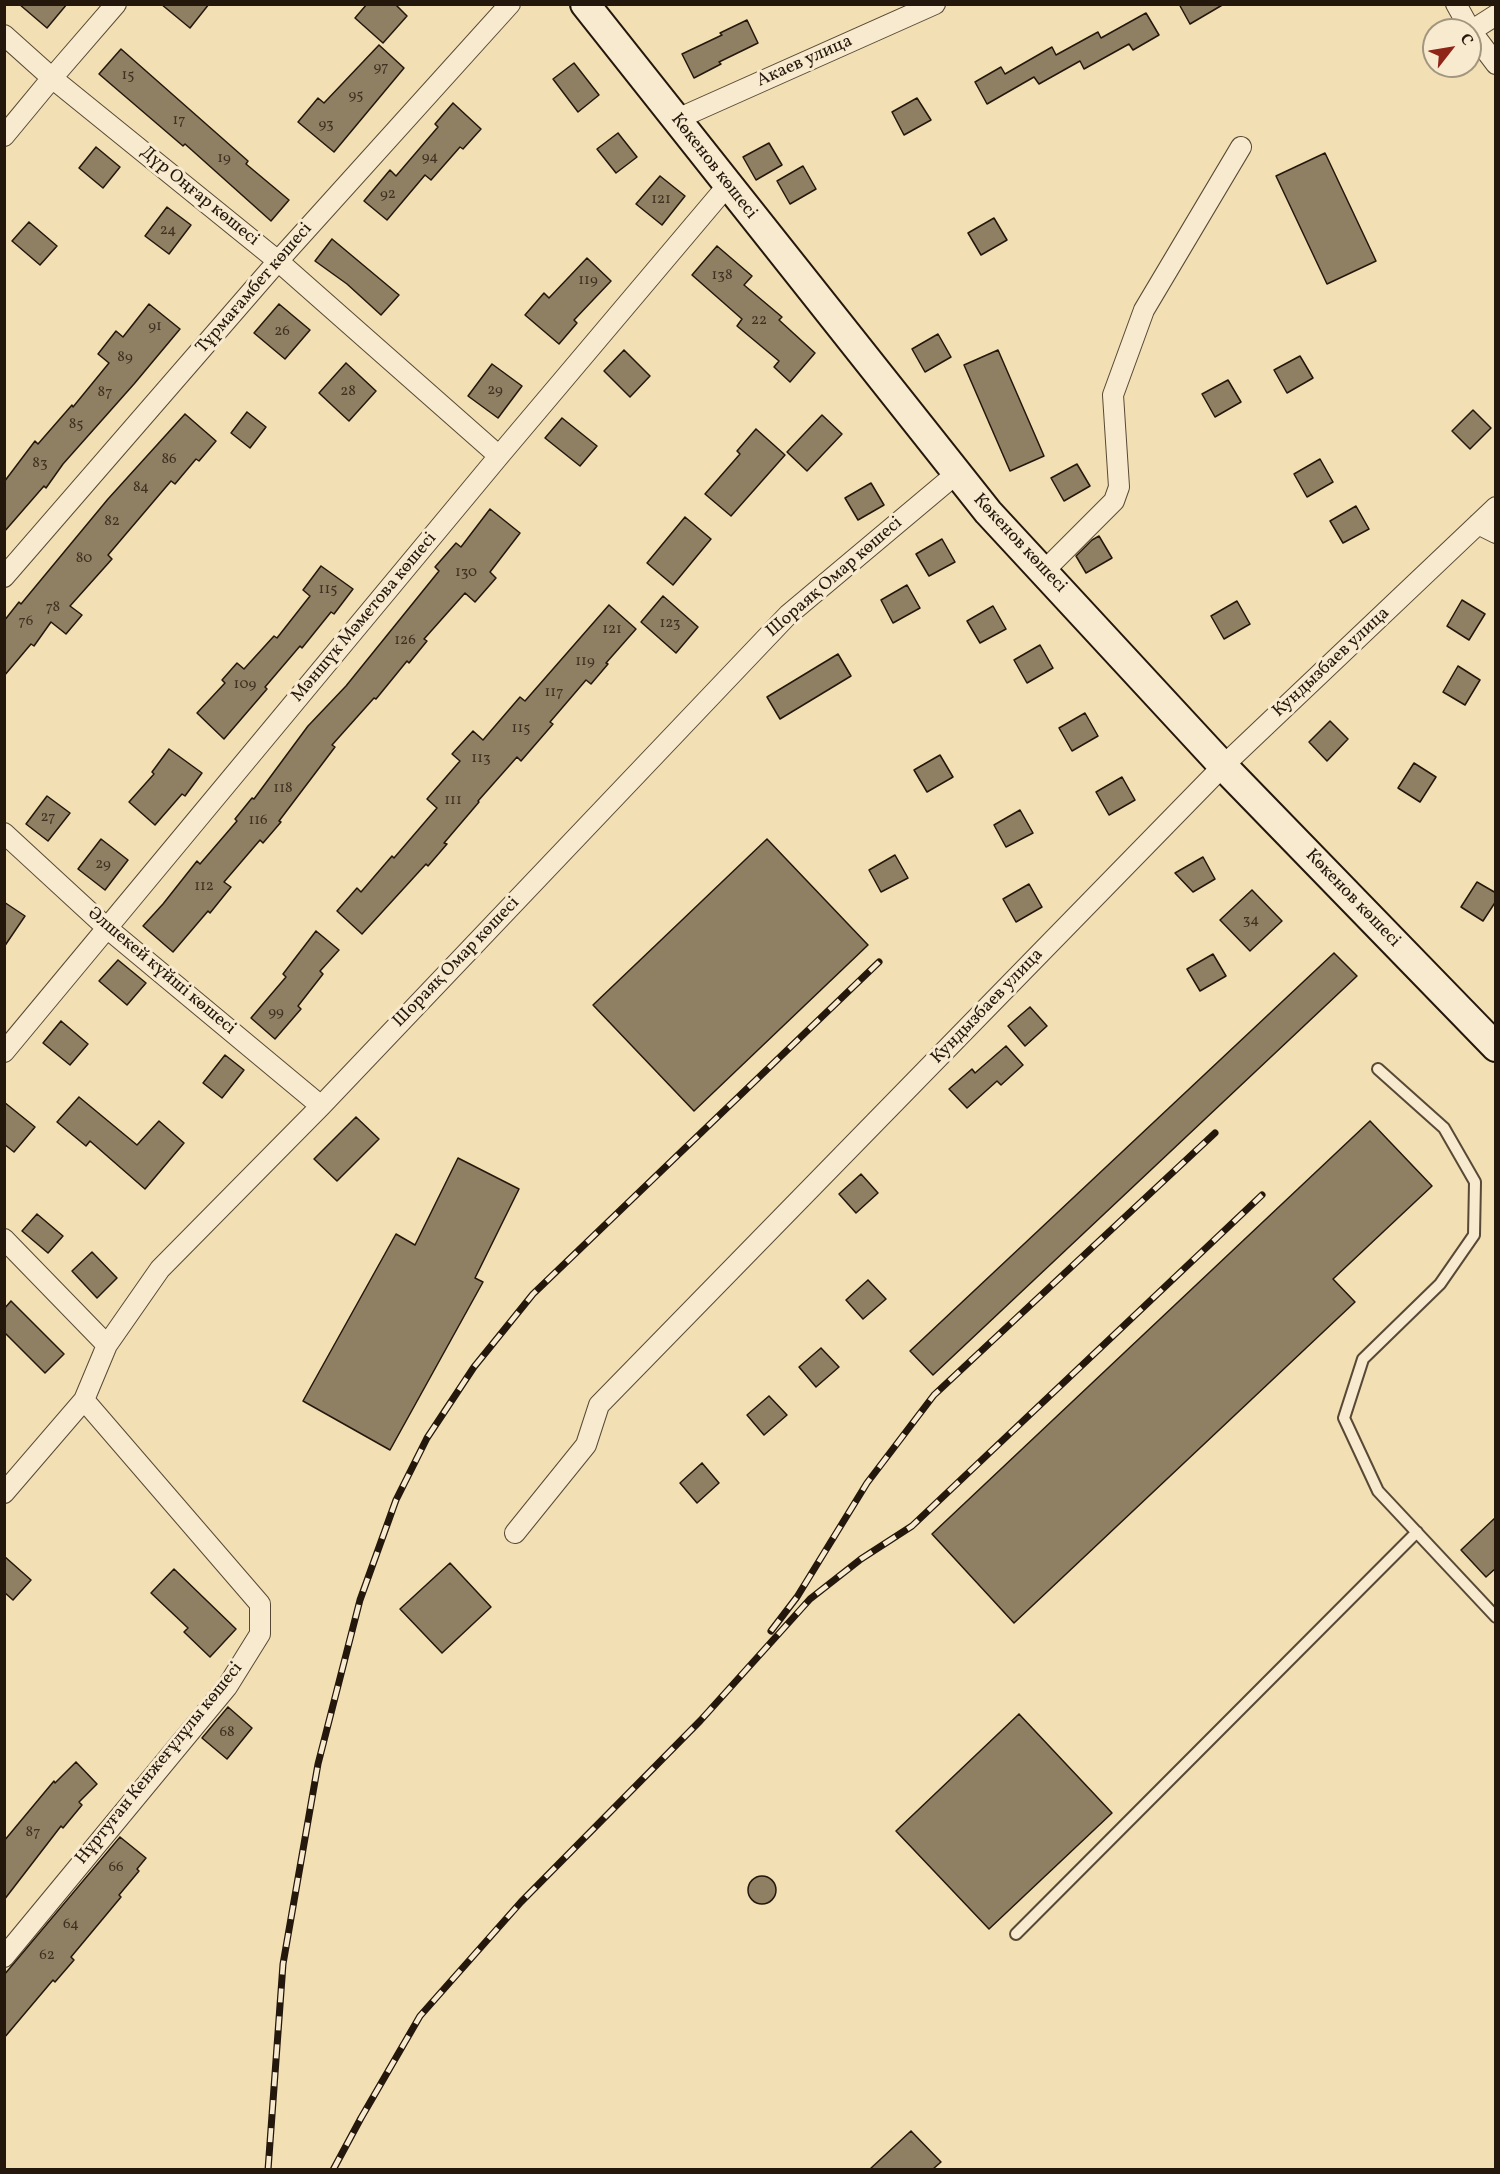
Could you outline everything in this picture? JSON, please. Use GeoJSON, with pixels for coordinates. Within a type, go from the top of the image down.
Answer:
{"type":"FeatureCollection","features":[{"type":"Feature","properties":{"kind":"street"},"geometry":{"type":"LineString","coordinates":[[4,136],[116,4]]}},
{"type":"Feature","properties":{"kind":"street","name":"Тұрмағамбет көшесі"},"geometry":{"type":"LineString","coordinates":[[4,577],[278,261],[510,4]]}},
{"type":"Feature","properties":{"kind":"street","name":"Көкенов көшесі"},"geometry":{"type":"LineString","coordinates":[[585,4],[727,186],[988,512],[1223,766],[1496,1047]]}},
{"type":"Feature","properties":{"kind":"street","name":"Акаев улица"},"geometry":{"type":"LineString","coordinates":[[675,120],[935,4]]}},
{"type":"Feature","properties":{"kind":"street"},"geometry":{"type":"LineString","coordinates":[[1456,4],[1464,18]]}},
{"type":"Feature","properties":{"kind":"street"},"geometry":{"type":"LineString","coordinates":[[1482,24],[1496,15]]}},
{"type":"Feature","properties":{"kind":"street","name":"Дүр Оңғар көшесі"},"geometry":{"type":"LineString","coordinates":[[4,35],[52,78],[278,261],[499,456]]}},
{"type":"Feature","properties":{"kind":"street"},"geometry":{"type":"LineString","coordinates":[[1482,46],[1496,64]]}},
{"type":"Feature","properties":{"kind":"street"},"geometry":{"type":"LineString","coordinates":[[1044,571],[1113,501],[1119,487],[1113,395],[1144,310],[1241,147]]}},
{"type":"Feature","properties":{"kind":"street","name":"Мәншүк Мәметова көшесі"},"geometry":{"type":"LineString","coordinates":[[4,1052],[499,456],[727,186]]}},
{"type":"Feature","properties":{"kind":"street","name":"Шораяқ Омар көшесі"},"geometry":{"type":"LineString","coordinates":[[4,1493],[84,1400],[106,1345],[160,1269],[321,1106],[788,615],[956,474]]}},
{"type":"Feature","properties":{"kind":"street","name":"Кундызбаев улица"},"geometry":{"type":"LineString","coordinates":[[515,1533],[586,1445],[599,1405],[1223,766],[1487,529],[1496,507]]}},
{"type":"Feature","properties":{"kind":"street","name":"Әлшекей күйші көшесі"},"geometry":{"type":"LineString","coordinates":[[4,833],[107,928],[321,1106]]}},
{"type":"Feature","properties":{"kind":"street"},"geometry":{"type":"LineString","coordinates":[[4,1239],[106,1345]]}},
{"type":"Feature","properties":{"kind":"street","name":"Нұртуған Кенжеғұлұлы көшесі"},"geometry":{"type":"LineString","coordinates":[[4,1957],[226,1687],[260,1634],[260,1604],[84,1400]]}},
{"type":"Feature","properties":{"kind":"lane"},"geometry":{"type":"LineString","coordinates":[[1378,1069],[1444,1128],[1475,1182],[1474,1235],[1440,1284],[1363,1359],[1344,1418],[1378,1491],[1496,1617]]}},
{"type":"Feature","properties":{"kind":"lane"},"geometry":{"type":"LineString","coordinates":[[1017,1934],[1417,1532]]}},
{"type":"Feature","properties":{"kind":"building"},"geometry":{"type":"Polygon","coordinates":[[[19,4],[67,4],[47,28],[19,4]]]}},
{"type":"Feature","properties":{"kind":"building"},"geometry":{"type":"Polygon","coordinates":[[[161,4],[209,4],[190,28],[161,4]]]}},
{"type":"Feature","properties":{"kind":"building"},"geometry":{"type":"Polygon","coordinates":[[[367,4],[395,4],[407,16],[383,43],[355,18],[367,4]]]}},
{"type":"Feature","properties":{"kind":"building"},"geometry":{"type":"Polygon","coordinates":[[[1179,4],[1224,4],[1190,24],[1179,4]]]}},
{"type":"Feature","properties":{"kind":"building"},"geometry":{"type":"Polygon","coordinates":[[[1146,13],[1159,35],[1133,50],[1129,44],[1084,69],[1080,61],[1039,84],[1034,77],[987,104],[975,82],[1001,67],[1005,74],[1052,47],[1056,55],[1098,32],[1101,38],[1146,13]]]}},
{"type":"Feature","properties":{"kind":"building"},"geometry":{"type":"Polygon","coordinates":[[[747,20],[758,43],[719,62],[721,64],[694,78],[682,54],[747,20]]]}},
{"type":"Feature","properties":{"kind":"building"},"geometry":{"type":"Polygon","coordinates":[[[379,45],[404,68],[334,152],[298,122],[318,98],[324,103],[379,45]]]}},
{"type":"Feature","properties":{"kind":"building"},"geometry":{"type":"Polygon","coordinates":[[[121,49],[248,161],[246,164],[289,200],[271,221],[185,144],[183,146],[99,74],[121,49]]]}},
{"type":"Feature","properties":{"kind":"building"},"geometry":{"type":"Polygon","coordinates":[[[574,63],[599,95],[578,112],[553,79],[574,63]]]}},
{"type":"Feature","properties":{"kind":"building"},"geometry":{"type":"Polygon","coordinates":[[[917,98],[931,120],[904,135],[892,112],[917,98]]]}},
{"type":"Feature","properties":{"kind":"building"},"geometry":{"type":"Polygon","coordinates":[[[453,103],[481,129],[463,149],[460,147],[431,180],[425,175],[387,220],[364,201],[390,170],[396,176],[438,127],[435,124],[453,103]]]}},
{"type":"Feature","properties":{"kind":"building"},"geometry":{"type":"Polygon","coordinates":[[[618,133],[637,157],[616,173],[597,149],[618,133]]]}},
{"type":"Feature","properties":{"kind":"building"},"geometry":{"type":"Polygon","coordinates":[[[769,143],[782,165],[756,180],[743,157],[769,143]]]}},
{"type":"Feature","properties":{"kind":"building"},"geometry":{"type":"Polygon","coordinates":[[[96,147],[120,167],[103,188],[79,168],[96,147]]]}},
{"type":"Feature","properties":{"kind":"building"},"geometry":{"type":"Polygon","coordinates":[[[1325,153],[1376,261],[1327,284],[1276,176],[1325,153]]]}},
{"type":"Feature","properties":{"kind":"building"},"geometry":{"type":"Polygon","coordinates":[[[803,166],[816,189],[790,204],[777,181],[803,166]]]}},
{"type":"Feature","properties":{"kind":"building"},"geometry":{"type":"Polygon","coordinates":[[[660,176],[685,196],[662,225],[636,204],[660,176]]]}},
{"type":"Feature","properties":{"kind":"building"},"geometry":{"type":"Polygon","coordinates":[[[167,207],[191,225],[169,254],[145,236],[167,207]]]}},
{"type":"Feature","properties":{"kind":"building"},"geometry":{"type":"Polygon","coordinates":[[[994,218],[1007,240],[981,255],[968,233],[994,218]]]}},
{"type":"Feature","properties":{"kind":"building"},"geometry":{"type":"Polygon","coordinates":[[[29,222],[57,246],[40,265],[12,241],[29,222]]]}},
{"type":"Feature","properties":{"kind":"building"},"geometry":{"type":"Polygon","coordinates":[[[332,239],[399,295],[381,315],[347,284],[315,261],[332,239]]]}},
{"type":"Feature","properties":{"kind":"building"},"geometry":{"type":"Polygon","coordinates":[[[717,246],[752,276],[744,285],[782,317],[779,320],[815,353],[790,382],[774,367],[779,361],[737,326],[742,319],[692,275],[717,246]]]}},
{"type":"Feature","properties":{"kind":"building"},"geometry":{"type":"Polygon","coordinates":[[[587,258],[611,281],[574,320],[577,323],[559,344],[525,315],[544,293],[549,298],[587,258]]]}},
{"type":"Feature","properties":{"kind":"building"},"geometry":{"type":"Polygon","coordinates":[[[149,304],[180,329],[63,464],[46,488],[44,486],[4,532],[4,482],[35,441],[38,444],[72,405],[73,407],[109,363],[98,354],[116,331],[123,337],[149,304]]]}},
{"type":"Feature","properties":{"kind":"building"},"geometry":{"type":"Polygon","coordinates":[[[279,304],[310,330],[285,359],[254,333],[279,304]]]}},
{"type":"Feature","properties":{"kind":"building"},"geometry":{"type":"Polygon","coordinates":[[[938,334],[951,357],[925,372],[912,349],[938,334]]]}},
{"type":"Feature","properties":{"kind":"building"},"geometry":{"type":"Polygon","coordinates":[[[624,350],[650,376],[630,397],[604,371],[624,350]]]}},
{"type":"Feature","properties":{"kind":"building"},"geometry":{"type":"Polygon","coordinates":[[[998,350],[1044,456],[1010,471],[964,365],[998,350]]]}},
{"type":"Feature","properties":{"kind":"building"},"geometry":{"type":"Polygon","coordinates":[[[1300,356],[1313,378],[1287,393],[1274,370],[1300,356]]]}},
{"type":"Feature","properties":{"kind":"building"},"geometry":{"type":"Polygon","coordinates":[[[346,363],[376,391],[349,421],[319,393],[346,363]]]}},
{"type":"Feature","properties":{"kind":"building"},"geometry":{"type":"Polygon","coordinates":[[[492,364],[522,386],[498,418],[468,396],[492,364]]]}},
{"type":"Feature","properties":{"kind":"building"},"geometry":{"type":"Polygon","coordinates":[[[1228,380],[1241,402],[1215,417],[1202,394],[1228,380]]]}},
{"type":"Feature","properties":{"kind":"building"},"geometry":{"type":"Polygon","coordinates":[[[1473,410],[1491,428],[1470,449],[1452,431],[1473,410]]]}},
{"type":"Feature","properties":{"kind":"building"},"geometry":{"type":"Polygon","coordinates":[[[247,412],[266,427],[250,448],[231,433],[247,412]]]}},
{"type":"Feature","properties":{"kind":"building"},"geometry":{"type":"Polygon","coordinates":[[[185,414],[216,441],[199,461],[196,459],[175,484],[171,481],[108,555],[112,559],[70,606],[82,615],[66,634],[51,622],[34,646],[31,644],[4,676],[4,621],[19,602],[21,604],[108,499],[185,414]]]}},
{"type":"Feature","properties":{"kind":"building"},"geometry":{"type":"Polygon","coordinates":[[[822,415],[842,434],[807,471],[787,452],[822,415]]]}},
{"type":"Feature","properties":{"kind":"building"},"geometry":{"type":"Polygon","coordinates":[[[562,418],[597,446],[580,466],[545,438],[562,418]]]}},
{"type":"Feature","properties":{"kind":"building"},"geometry":{"type":"Polygon","coordinates":[[[756,429],[785,455],[731,516],[705,494],[740,454],[737,451],[756,429]]]}},
{"type":"Feature","properties":{"kind":"building"},"geometry":{"type":"Polygon","coordinates":[[[1320,459],[1333,482],[1307,497],[1294,474],[1320,459]]]}},
{"type":"Feature","properties":{"kind":"building"},"geometry":{"type":"Polygon","coordinates":[[[1077,464],[1090,486],[1064,501],[1051,478],[1077,464]]]}},
{"type":"Feature","properties":{"kind":"building"},"geometry":{"type":"Polygon","coordinates":[[[871,483],[884,505],[858,520],[845,498],[871,483]]]}},
{"type":"Feature","properties":{"kind":"building"},"geometry":{"type":"Polygon","coordinates":[[[1356,506],[1369,529],[1343,543],[1330,521],[1356,506]]]}},
{"type":"Feature","properties":{"kind":"building"},"geometry":{"type":"Polygon","coordinates":[[[490,509],[520,533],[490,572],[496,578],[475,602],[465,593],[424,639],[427,641],[409,663],[407,661],[376,699],[374,698],[332,745],[335,747],[279,821],[281,822],[263,843],[260,840],[224,882],[231,887],[173,952],[143,926],[197,861],[200,864],[237,821],[235,819],[252,798],[254,799],[308,726],[346,686],[439,571],[435,567],[456,543],[461,547],[490,509]]]}},
{"type":"Feature","properties":{"kind":"building"},"geometry":{"type":"Polygon","coordinates":[[[685,517],[711,539],[673,585],[647,563],[685,517]]]}},
{"type":"Feature","properties":{"kind":"building"},"geometry":{"type":"Polygon","coordinates":[[[1099,536],[1112,558],[1086,573],[1076,556],[1099,536]]]}},
{"type":"Feature","properties":{"kind":"building"},"geometry":{"type":"Polygon","coordinates":[[[942,539],[955,562],[929,576],[916,554],[942,539]]]}},
{"type":"Feature","properties":{"kind":"building"},"geometry":{"type":"Polygon","coordinates":[[[321,566],[353,589],[334,614],[331,612],[302,648],[300,646],[224,739],[197,713],[225,683],[222,680],[237,663],[244,669],[274,636],[277,638],[310,596],[303,590],[321,566]]]}},
{"type":"Feature","properties":{"kind":"building"},"geometry":{"type":"Polygon","coordinates":[[[907,585],[920,608],[893,623],[881,600],[907,585]]]}},
{"type":"Feature","properties":{"kind":"building"},"geometry":{"type":"Polygon","coordinates":[[[663,596],[698,627],[676,653],[641,622],[663,596]]]}},
{"type":"Feature","properties":{"kind":"building"},"geometry":{"type":"Polygon","coordinates":[[[1462,600],[1485,614],[1469,640],[1447,626],[1462,600]]]}},
{"type":"Feature","properties":{"kind":"building"},"geometry":{"type":"Polygon","coordinates":[[[1237,601],[1250,624],[1224,639],[1211,616],[1237,601]]]}},
{"type":"Feature","properties":{"kind":"building"},"geometry":{"type":"Polygon","coordinates":[[[609,605],[636,629],[591,684],[586,680],[550,722],[553,724],[521,761],[517,757],[478,801],[428,866],[426,864],[362,934],[337,911],[357,888],[361,892],[437,808],[427,799],[460,761],[452,754],[473,731],[483,740],[520,697],[525,701],[609,605]]]}},
{"type":"Feature","properties":{"kind":"building"},"geometry":{"type":"Polygon","coordinates":[[[993,606],[1006,629],[980,643],[967,621],[993,606]]]}},
{"type":"Feature","properties":{"kind":"building"},"geometry":{"type":"Polygon","coordinates":[[[1040,645],[1053,668],[1027,683],[1014,660],[1040,645]]]}},
{"type":"Feature","properties":{"kind":"building"},"geometry":{"type":"Polygon","coordinates":[[[838,654],[851,676],[780,719],[767,697],[838,654]]]}},
{"type":"Feature","properties":{"kind":"building"},"geometry":{"type":"Polygon","coordinates":[[[1458,666],[1480,680],[1465,705],[1443,692],[1458,666]]]}},
{"type":"Feature","properties":{"kind":"building"},"geometry":{"type":"Polygon","coordinates":[[[1085,713],[1098,736],[1072,751],[1059,728],[1085,713]]]}},
{"type":"Feature","properties":{"kind":"building"},"geometry":{"type":"Polygon","coordinates":[[[1330,721],[1348,739],[1327,761],[1309,742],[1330,721]]]}},
{"type":"Feature","properties":{"kind":"building"},"geometry":{"type":"Polygon","coordinates":[[[169,749],[202,773],[185,796],[182,794],[155,825],[129,802],[154,774],[152,772],[169,749]]]}},
{"type":"Feature","properties":{"kind":"building"},"geometry":{"type":"Polygon","coordinates":[[[940,755],[953,777],[927,792],[914,770],[940,755]]]}},
{"type":"Feature","properties":{"kind":"building"},"geometry":{"type":"Polygon","coordinates":[[[1414,763],[1436,777],[1420,802],[1398,788],[1414,763]]]}},
{"type":"Feature","properties":{"kind":"building"},"geometry":{"type":"Polygon","coordinates":[[[1122,777],[1135,800],[1109,815],[1096,792],[1122,777]]]}},
{"type":"Feature","properties":{"kind":"building"},"geometry":{"type":"Polygon","coordinates":[[[47,796],[70,813],[48,841],[26,824],[47,796]]]}},
{"type":"Feature","properties":{"kind":"building"},"geometry":{"type":"Polygon","coordinates":[[[1020,810],[1033,833],[1006,847],[994,825],[1020,810]]]}},
{"type":"Feature","properties":{"kind":"building"},"geometry":{"type":"Polygon","coordinates":[[[101,839],[128,860],[105,890],[78,869],[101,839]]]}},
{"type":"Feature","properties":{"kind":"building"},"geometry":{"type":"Polygon","coordinates":[[[767,839],[868,945],[694,1111],[593,1005],[767,839]]]}},
{"type":"Feature","properties":{"kind":"building"},"geometry":{"type":"Polygon","coordinates":[[[895,855],[908,878],[881,892],[869,870],[895,855]]]}},
{"type":"Feature","properties":{"kind":"building"},"geometry":{"type":"Polygon","coordinates":[[[1203,857],[1215,879],[1193,892],[1175,873],[1203,857]]]}},
{"type":"Feature","properties":{"kind":"building"},"geometry":{"type":"Polygon","coordinates":[[[1477,882],[1496,893],[1496,901],[1483,921],[1461,907],[1477,882]]]}},
{"type":"Feature","properties":{"kind":"building"},"geometry":{"type":"Polygon","coordinates":[[[1029,884],[1042,907],[1016,922],[1003,899],[1029,884]]]}},
{"type":"Feature","properties":{"kind":"building"},"geometry":{"type":"Polygon","coordinates":[[[1252,890],[1282,921],[1250,951],[1220,920],[1252,890]]]}},
{"type":"Feature","properties":{"kind":"building"},"geometry":{"type":"Polygon","coordinates":[[[4,902],[25,916],[4,947],[4,902]]]}},
{"type":"Feature","properties":{"kind":"building"},"geometry":{"type":"Polygon","coordinates":[[[316,931],[339,950],[320,971],[323,974],[298,1006],[301,1009],[275,1039],[251,1018],[286,977],[283,974],[316,931]]]}},
{"type":"Feature","properties":{"kind":"building"},"geometry":{"type":"Polygon","coordinates":[[[1334,953],[1357,976],[933,1375],[910,1351],[1334,953]]]}},
{"type":"Feature","properties":{"kind":"building"},"geometry":{"type":"Polygon","coordinates":[[[1213,954],[1226,976],[1200,991],[1187,969],[1213,954]]]}},
{"type":"Feature","properties":{"kind":"building"},"geometry":{"type":"Polygon","coordinates":[[[118,960],[146,983],[127,1005],[99,981],[118,960]]]}},
{"type":"Feature","properties":{"kind":"building"},"geometry":{"type":"Polygon","coordinates":[[[1030,1007],[1047,1026],[1025,1046],[1008,1026],[1030,1007]]]}},
{"type":"Feature","properties":{"kind":"building"},"geometry":{"type":"Polygon","coordinates":[[[61,1021],[88,1044],[70,1065],[43,1043],[61,1021]]]}},
{"type":"Feature","properties":{"kind":"building"},"geometry":{"type":"Polygon","coordinates":[[[1006,1046],[1023,1065],[1001,1085],[997,1081],[967,1108],[949,1089],[972,1069],[975,1073],[1006,1046]]]}},
{"type":"Feature","properties":{"kind":"building"},"geometry":{"type":"Polygon","coordinates":[[[225,1055],[244,1070],[222,1098],[203,1083],[225,1055]]]}},
{"type":"Feature","properties":{"kind":"building"},"geometry":{"type":"Polygon","coordinates":[[[79,1097],[137,1145],[159,1121],[184,1143],[145,1189],[90,1141],[86,1146],[57,1122],[79,1097]]]}},
{"type":"Feature","properties":{"kind":"building"},"geometry":{"type":"Polygon","coordinates":[[[4,1102],[35,1127],[14,1152],[4,1144],[4,1102]]]}},
{"type":"Feature","properties":{"kind":"building"},"geometry":{"type":"Polygon","coordinates":[[[356,1117],[379,1139],[337,1181],[314,1159],[356,1117]]]}},
{"type":"Feature","properties":{"kind":"building"},"geometry":{"type":"Polygon","coordinates":[[[1370,1121],[1432,1186],[1333,1279],[1355,1302],[1014,1623],[932,1534],[1370,1121]]]}},
{"type":"Feature","properties":{"kind":"building"},"geometry":{"type":"Polygon","coordinates":[[[458,1158],[519,1189],[475,1278],[483,1282],[390,1450],[303,1401],[396,1234],[415,1245],[458,1158]]]}},
{"type":"Feature","properties":{"kind":"building"},"geometry":{"type":"Polygon","coordinates":[[[861,1174],[878,1193],[856,1213],[839,1194],[861,1174]]]}},
{"type":"Feature","properties":{"kind":"building"},"geometry":{"type":"Polygon","coordinates":[[[37,1214],[63,1236],[48,1253],[22,1231],[37,1214]]]}},
{"type":"Feature","properties":{"kind":"building"},"geometry":{"type":"Polygon","coordinates":[[[92,1252],[117,1278],[97,1298],[72,1271],[92,1252]]]}},
{"type":"Feature","properties":{"kind":"building"},"geometry":{"type":"Polygon","coordinates":[[[868,1280],[886,1299],[863,1319],[846,1300],[868,1280]]]}},
{"type":"Feature","properties":{"kind":"building"},"geometry":{"type":"Polygon","coordinates":[[[11,1301],[64,1354],[45,1373],[4,1332],[4,1309],[11,1301]]]}},
{"type":"Feature","properties":{"kind":"building"},"geometry":{"type":"Polygon","coordinates":[[[821,1348],[839,1367],[816,1387],[799,1367],[821,1348]]]}},
{"type":"Feature","properties":{"kind":"building"},"geometry":{"type":"Polygon","coordinates":[[[769,1396],[787,1415],[764,1435],[747,1415],[769,1396]]]}},
{"type":"Feature","properties":{"kind":"building"},"geometry":{"type":"Polygon","coordinates":[[[702,1463],[719,1483],[697,1503],[680,1483],[702,1463]]]}},
{"type":"Feature","properties":{"kind":"building"},"geometry":{"type":"Polygon","coordinates":[[[1496,1517],[1496,1568],[1486,1577],[1461,1550],[1496,1517]]]}},
{"type":"Feature","properties":{"kind":"building"},"geometry":{"type":"Polygon","coordinates":[[[4,1556],[31,1580],[13,1600],[4,1592],[4,1556]]]}},
{"type":"Feature","properties":{"kind":"building"},"geometry":{"type":"Polygon","coordinates":[[[450,1563],[491,1607],[442,1653],[400,1609],[450,1563]]]}},
{"type":"Feature","properties":{"kind":"building"},"geometry":{"type":"Polygon","coordinates":[[[174,1569],[236,1629],[210,1657],[184,1632],[188,1628],[151,1593],[174,1569]]]}},
{"type":"Feature","properties":{"kind":"building"},"geometry":{"type":"Polygon","coordinates":[[[228,1707],[252,1728],[227,1759],[202,1738],[228,1707]]]}},
{"type":"Feature","properties":{"kind":"building"},"geometry":{"type":"Polygon","coordinates":[[[1019,1714],[1112,1813],[989,1929],[896,1831],[1019,1714]]]}},
{"type":"Feature","properties":{"kind":"building"},"geometry":{"type":"Polygon","coordinates":[[[76,1762],[97,1784],[79,1802],[82,1805],[63,1828],[61,1826],[4,1900],[4,1841],[54,1781],[55,1783],[76,1762]]]}},
{"type":"Feature","properties":{"kind":"building"},"geometry":{"type":"Polygon","coordinates":[[[120,1837],[146,1858],[137,1869],[139,1871],[119,1895],[121,1897],[71,1957],[74,1960],[55,1982],[53,1980],[4,2038],[4,1975],[120,1837]]]}},
{"type":"Feature","properties":{"kind":"building"},"geometry":{"type":"Polygon","coordinates":[[[762,1876],[772,1880],[776,1890],[772,1900],[762,1904],[752,1900],[748,1890],[752,1880],[762,1876]]]}},
{"type":"Feature","properties":{"kind":"building"},"geometry":{"type":"Polygon","coordinates":[[[911,2131],[941,2162],[933,2169],[870,2169],[911,2131]]]}},
{"type":"Feature","properties":{"kind":"railway"},"geometry":{"type":"LineString","coordinates":[[268,2170],[283,1964],[318,1764],[360,1600],[396,1500],[427,1438],[474,1367],[533,1294],[879,962]]}},
{"type":"Feature","properties":{"kind":"railway"},"geometry":{"type":"LineString","coordinates":[[771,1631],[797,1597],[867,1483],[934,1395],[1215,1133]]}},
{"type":"Feature","properties":{"kind":"railway"},"geometry":{"type":"LineString","coordinates":[[333,2170],[420,2016],[521,1902],[700,1721],[810,1599],[861,1559],[912,1526],[1262,1195]]}}]}
